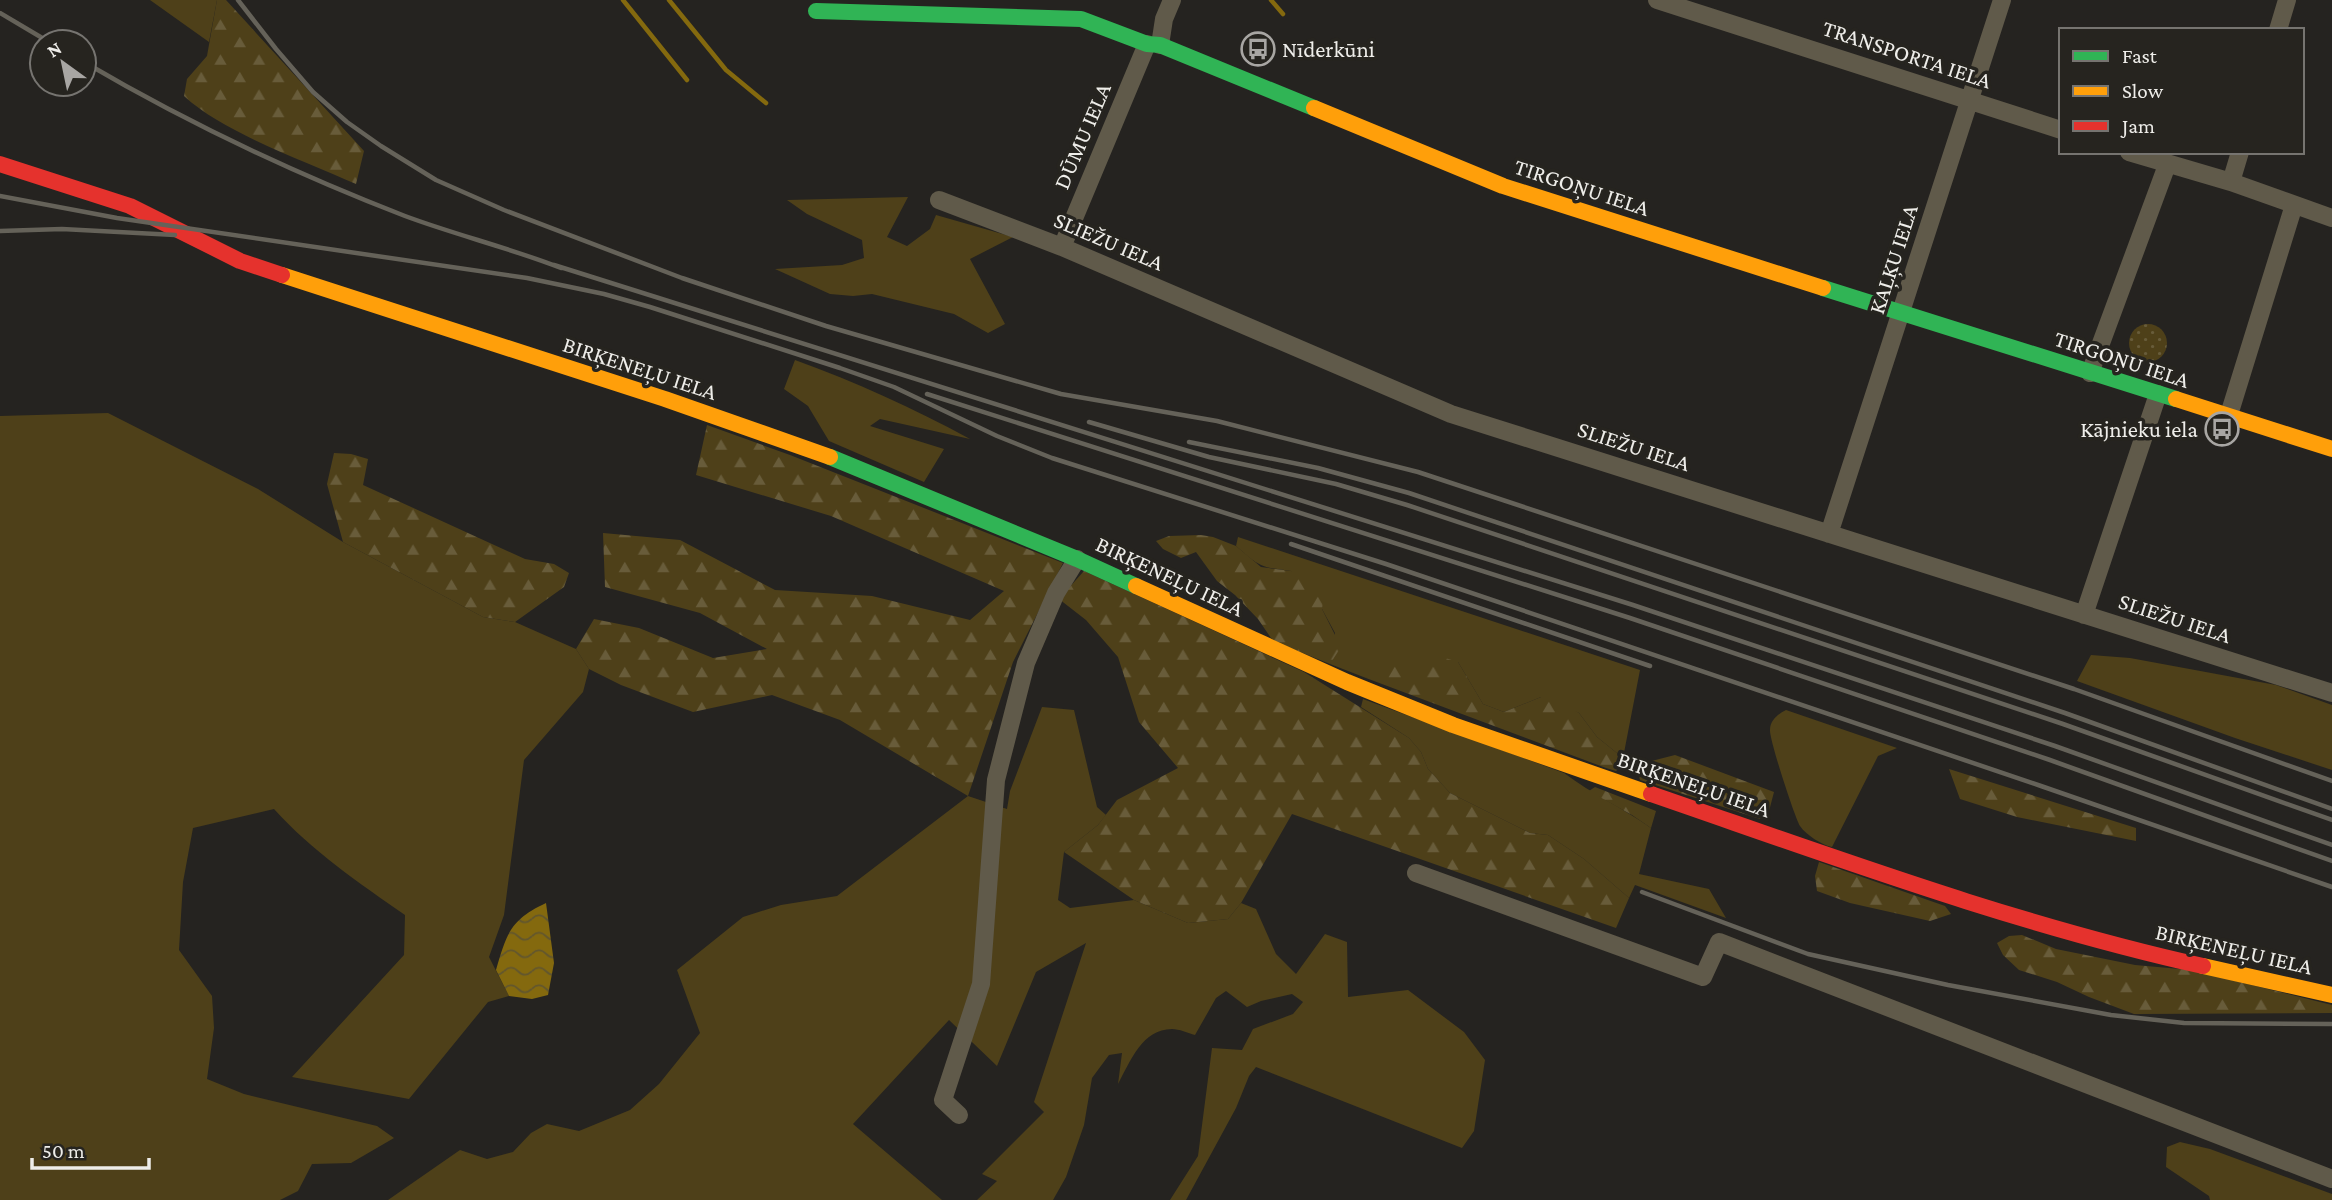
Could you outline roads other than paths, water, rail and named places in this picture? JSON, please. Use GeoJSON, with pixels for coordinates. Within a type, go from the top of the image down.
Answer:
{"type":"FeatureCollection","features":[{"type":"Feature","properties":{"kind":"main road","name":"TIRGOŅU IELA"},"geometry":{"type":"LineString","coordinates":[[816,10],[1081,19],[1154,44],[1503,186],[2332,449]]}},
{"type":"Feature","properties":{"kind":"main road","name":"BIRĶENEĻU IELA"},"geometry":{"type":"LineString","coordinates":[[0,164],[130,206],[240,261],[665,399],[841,461],[1077,559],[1348,682],[1453,725],[1976,906],[2149,954],[2332,995]]}},
{"type":"Feature","properties":{"kind":"street","name":"DŪMU IELA"},"geometry":{"type":"LineString","coordinates":[[1062,247],[1172,0]]}},
{"type":"Feature","properties":{"kind":"street","name":"TRANSPORTA IELA"},"geometry":{"type":"LineString","coordinates":[[1657,0],[2059,129]]}},
{"type":"Feature","properties":{"kind":"street","name":"KAĻĶU IELA"},"geometry":{"type":"LineString","coordinates":[[1829,534],[2002,0]]}},
{"type":"Feature","properties":{"kind":"street"},"geometry":{"type":"LineString","coordinates":[[2279,28],[2287,0]]}},
{"type":"Feature","properties":{"kind":"street"},"geometry":{"type":"LineString","coordinates":[[2135,154],[2231,182],[2332,218]]}},
{"type":"Feature","properties":{"kind":"street"},"geometry":{"type":"LineString","coordinates":[[2231,182],[2239,154]]}},
{"type":"Feature","properties":{"kind":"street"},"geometry":{"type":"LineString","coordinates":[[2090,373],[2167,165]]}},
{"type":"Feature","properties":{"kind":"street","name":"SLIEŽU IELA"},"geometry":{"type":"LineString","coordinates":[[939,200],[1062,247],[1451,414],[2332,693]]}},
{"type":"Feature","properties":{"kind":"street"},"geometry":{"type":"LineString","coordinates":[[2228,418],[2294,205]]}},
{"type":"Feature","properties":{"kind":"street"},"geometry":{"type":"LineString","coordinates":[[2084,615],[2158,394]]}},
{"type":"Feature","properties":{"kind":"street"},"geometry":{"type":"LineString","coordinates":[[959,1115],[943,1100],[981,984],[996,780],[1026,663],[1056,593],[1077,559]]}},
{"type":"Feature","properties":{"kind":"street"},"geometry":{"type":"LineString","coordinates":[[1416,873],[1703,977],[1719,942],[2332,1179]]}},
{"type":"Feature","properties":{"kind":"water"},"geometry":{"type":"Polygon","coordinates":[[[546,903],[554,963],[548,995],[532,999],[509,996],[496,970],[503,946],[517,922],[546,903]]]}},
{"type":"Feature","properties":{"kind":"waterway"},"geometry":{"type":"LineString","coordinates":[[623,0],[687,80]]}},
{"type":"Feature","properties":{"kind":"waterway"},"geometry":{"type":"LineString","coordinates":[[669,0],[726,70],[766,103]]}},
{"type":"Feature","properties":{"kind":"waterway"},"geometry":{"type":"LineString","coordinates":[[1271,0],[1283,14]]}},
{"type":"Feature","properties":{"kind":"railway"},"geometry":{"type":"LineString","coordinates":[[238,0],[313,92],[347,122],[381,146],[436,180],[504,210],[682,278],[826,326],[1061,394],[1217,421],[1418,472],[2074,689],[2332,781]]}},
{"type":"Feature","properties":{"kind":"railway"},"geometry":{"type":"LineString","coordinates":[[0,13],[28,30]]}},
{"type":"Feature","properties":{"kind":"railway"},"geometry":{"type":"LineString","coordinates":[[98,70],[201,126],[322,182],[405,216],[561,268]]}},
{"type":"Feature","properties":{"kind":"railway"},"geometry":{"type":"LineString","coordinates":[[0,196],[117,218],[527,278],[650,307],[894,387],[997,436],[1052,458],[1386,564],[2332,887]]}},
{"type":"Feature","properties":{"kind":"railway"},"geometry":{"type":"LineString","coordinates":[[0,231],[62,229],[175,235]]}},
{"type":"Feature","properties":{"kind":"railway"},"geometry":{"type":"LineString","coordinates":[[554,265],[1633,605],[2055,746],[2332,845]]}},
{"type":"Feature","properties":{"kind":"railway"},"geometry":{"type":"LineString","coordinates":[[927,394],[1630,618],[2050,760],[2332,861]]}},
{"type":"Feature","properties":{"kind":"railway"},"geometry":{"type":"LineString","coordinates":[[1089,422],[1209,457],[1336,484],[1407,505],[2063,724],[2332,820]]}},
{"type":"Feature","properties":{"kind":"railway"},"geometry":{"type":"LineString","coordinates":[[1189,442],[1318,468],[1409,493],[2065,713],[2332,809]]}},
{"type":"Feature","properties":{"kind":"railway"},"geometry":{"type":"LineString","coordinates":[[1291,544],[1650,666]]}},
{"type":"Feature","properties":{"kind":"railway"},"geometry":{"type":"LineString","coordinates":[[1642,892],[1808,954],[1948,985],[2111,1015],[2184,1023],[2332,1024]]}},
{"type":"Feature","properties":{"kind":"place","name":"Nīderkūni"},"geometry":{"type":"Point","coordinates":[1258,49]}},
{"type":"Feature","properties":{"kind":"place","name":"Kājnieku iela"},"geometry":{"type":"Point","coordinates":[2222,429]}}]}
